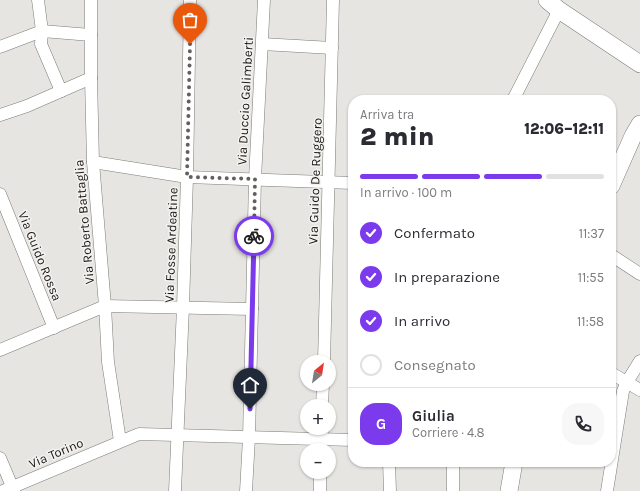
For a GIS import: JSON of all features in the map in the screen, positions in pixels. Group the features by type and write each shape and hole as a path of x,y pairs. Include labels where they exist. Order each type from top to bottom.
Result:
{"street":[{"path":"38,0 42,30 41,44 61,91"},
{"name":"Via Roberto Battaglia","path":"91,0 93,162 108,362 120,441"},
{"name":"Via Fosse Ardeatine","path":"175,491 187,177 190,0"},
{"name":"Via Duccio Galimberti","path":"246,491 249,438 255,179 264,0"},
{"name":"Via Guido De Ruggero","path":"324,355 333,0"},
{"path":"516,95 553,5 640,64"},
{"path":"0,47 42,30 91,35"},
{"path":"262,44 332,48"},
{"path":"0,115 27,106 91,78"},
{"path":"616,175 640,124"},
{"path":"93,162 187,177 348,183"},
{"name":"Via Guido Rossa","path":"0,194 54,328"},
{"path":"616,258 640,274"},
{"path":"0,350 105,306 252,309"},
{"path":"616,435 623,391 626,382 640,361"},
{"path":"616,375 640,390"},
{"name":"Via Torino","path":"10,490 139,434 348,440"},
{"path":"0,458 10,490"},
{"path":"389,467 390,491"},
{"path":"453,467 453,491"},
{"path":"509,491 513,467"},
{"path":"607,491 611,467"},
{"path":"320,479 320,491"}],"way so far":[{"path":"190,44 187,177 255,179 254,236"}],"route":[{"path":"250,409 254,236"}]}
